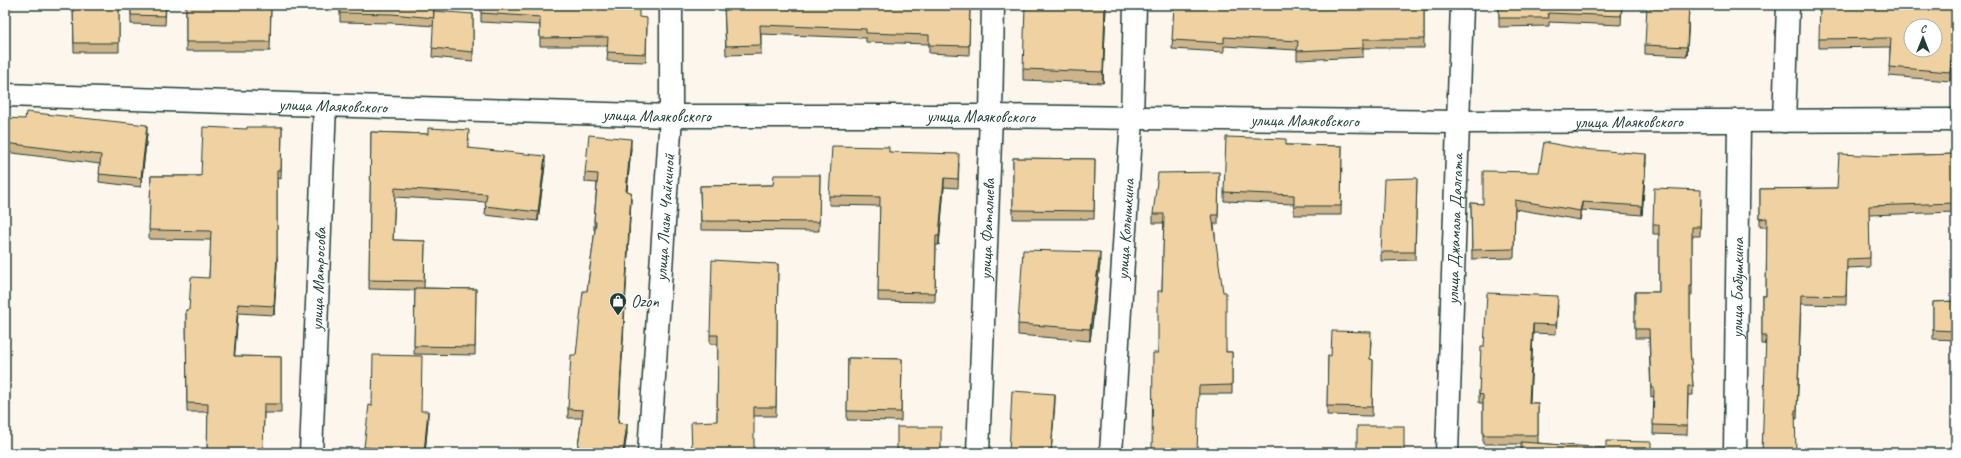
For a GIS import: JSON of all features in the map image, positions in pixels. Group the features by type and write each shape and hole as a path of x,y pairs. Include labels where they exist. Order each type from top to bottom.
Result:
{"street":[{"name":"улица Лизы Чайкиной","path":"649,453 671,116 671,5"},
{"name":"улица Фаталиева","path":"978,453 991,116 993,5"},
{"name":"улица Колышкина","path":"1111,453 1132,118 1135,5"},
{"name":"улица Джамала Далгата","path":"1448,453 1462,5"},
{"path":"1784,121 1788,5"},
{"name":"улица Маяковского","path":"5,94 671,116 991,116 1459,122 1956,120"},
{"name":"улица Матросова","path":"311,453 325,105"},
{"name":"улица Бабушкина","path":"1735,453 1740,122"}],"building":[{"path":"73,5 119,5 119,43 74,43"},
{"path":"131,5 166,5 165,16 131,15"},
{"path":"186,5 271,5 270,42 186,42"},
{"path":"340,5 433,5 434,18 392,14 340,13"},
{"path":"481,5 639,5 639,17 647,18 646,54 607,52 608,37 540,38 540,17 481,13"},
{"path":"724,5 970,5 969,46 929,45 929,35 866,33 866,29 760,25 761,45 726,46"},
{"path":"1025,5 1105,5 1103,72 1023,69"},
{"path":"1174,5 1424,5 1424,39 1363,39 1363,48 1297,51 1298,41 1224,37 1224,43 1172,40"},
{"path":"1499,5 1622,5 1621,16 1548,13 1549,18 1499,18"},
{"path":"1647,5 1689,5 1687,47 1645,45"},
{"path":"1820,5 1956,5 1956,61 1951,60 1950,72 1889,67 1891,38 1819,39"},
{"path":"434,11 473,14 473,52 432,48"},
{"path":"26,112 147,125 141,178 99,174 101,155 5,143 5,118 25,119"},
{"path":"203,127 247,129 247,127 282,127 281,170 277,170 277,256 274,306 238,304 234,356 281,357 281,404 264,404 263,453 207,453 208,404 187,403 186,310 189,310 191,277 209,278 211,231 149,230 151,176 201,176"},
{"path":"428,128 469,130 468,148 545,156 538,212 485,206 487,194 395,188 393,240 425,241 424,281 369,280 371,132 428,134"},
{"path":"589,135 631,139 626,191 631,192 618,423 627,424 623,453 577,453 583,410 568,409 571,355 576,355 583,291 587,291 596,222 594,221 598,174 585,173"},
{"path":"1226,137 1286,139 1286,145 1342,146 1341,206 1294,206 1294,195 1224,192"},
{"path":"1544,142 1581,149 1646,154 1642,206 1582,202 1580,211 1515,200 1514,249 1472,250 1471,203 1483,204 1483,171 1539,172"},
{"path":"832,146 889,147 889,152 959,154 958,179 944,178 939,236 936,236 935,293 878,292 880,197 829,196"},
{"path":"1839,154 1887,156 1956,154 1956,203 1869,206 1870,258 1847,259 1846,296 1801,295 1797,410 1795,410 1796,453 1762,453 1766,335 1762,335 1762,296 1766,296 1767,218 1760,219 1760,189 1837,188"},
{"path":"1013,158 1095,159 1094,211 1013,210"},
{"path":"1219,172 1218,215 1212,215 1223,292 1226,292 1226,352 1232,352 1232,385 1199,386 1197,453 1152,453 1153,353 1158,353 1158,291 1162,291 1164,214 1153,214 1158,173"},
{"path":"774,175 820,175 819,222 701,221 700,186 773,185"},
{"path":"1417,178 1415,252 1381,252 1384,179"},
{"path":"1654,188 1701,190 1700,227 1692,227 1690,349 1693,386 1688,386 1687,426 1653,425 1654,388 1651,388 1649,329 1635,329 1635,292 1659,292 1659,225 1653,225"},
{"path":"1023,250 1100,252 1090,329 1018,324"},
{"path":"712,260 778,264 776,407 754,407 754,453 692,453 691,422 717,421 718,335 710,335"},
{"path":"415,288 476,289 475,347 414,346"},
{"path":"1487,293 1558,296 1556,325 1533,324 1529,403 1538,403 1538,435 1483,435 1483,395 1479,394 1481,347 1484,347"},
{"path":"1956,301 1956,331 1933,330 1933,302"},
{"path":"1332,331 1371,332 1370,359 1373,360 1372,407 1327,406 1328,356 1331,356"},
{"path":"373,355 422,356 421,411 428,411 424,453 376,453 376,448 364,447 369,405 372,406"},
{"path":"848,358 902,359 901,412 847,411"},
{"path":"1012,391 1055,394 1051,453 1009,453"},
{"path":"1357,426 1404,426 1404,453 1357,453"},
{"path":"897,427 941,427 941,453 897,453"},
{"path":"1606,441 1651,442 1651,453 1521,453 1521,442 1606,448"}],"place":[{"name":"Ozon","path":"618,316"}]}
